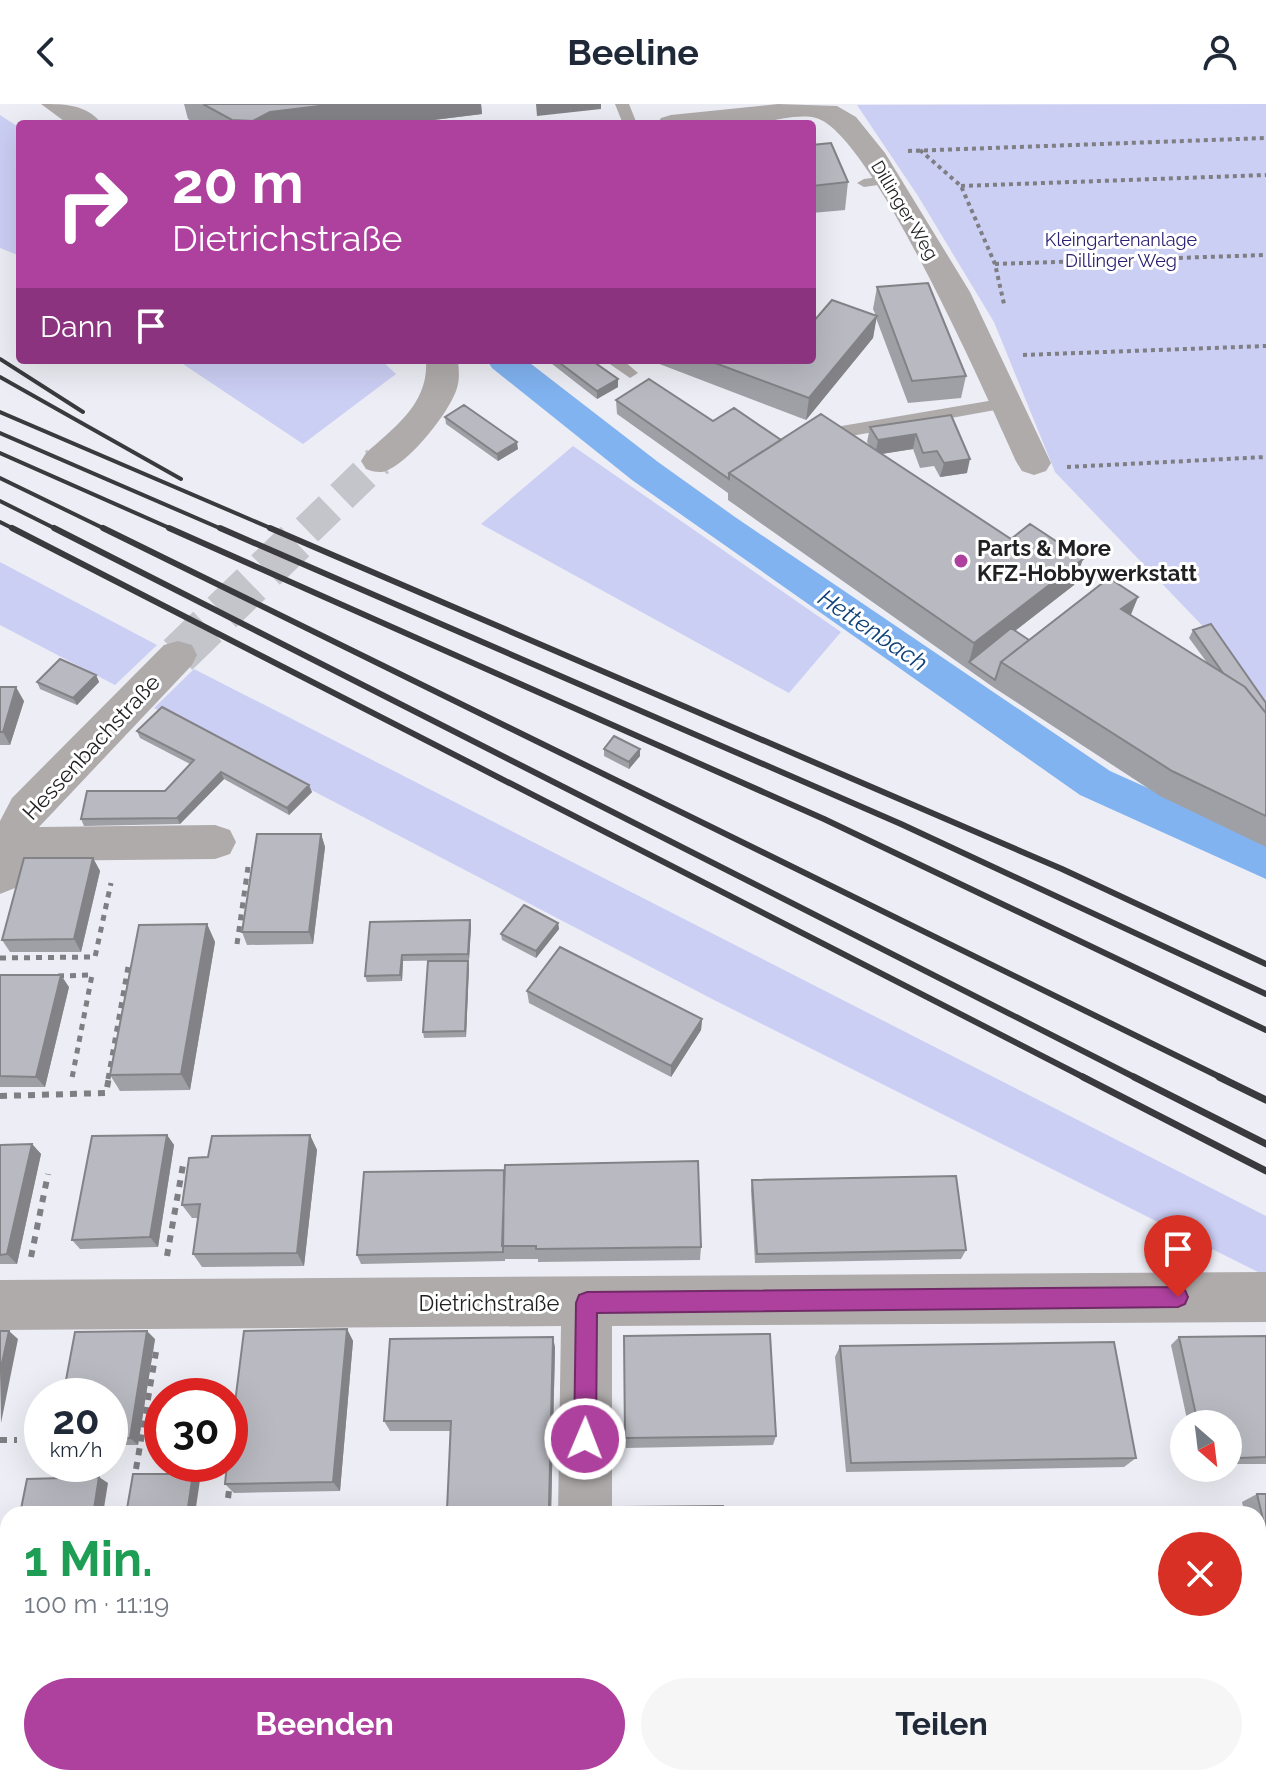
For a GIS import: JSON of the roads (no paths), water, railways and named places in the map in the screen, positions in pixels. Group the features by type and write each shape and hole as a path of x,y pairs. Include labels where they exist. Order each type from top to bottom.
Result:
{"street":[{"path":"55,104 81,120"},
{"name":"Dillinger Weg","path":"713,120 831,108 846,123 871,153 876,182 954,292 1034,463"},
{"path":"378,461 418,423 438,394 445,374 443,364"},
{"name":"Hessenbachstraße","path":"3,855 27,810 178,655"},
{"path":"3,855 226,855"},
{"name":"Dietrichstraße","path":"11,1305 1266,1297"},
{"path":"585,1506 587,1303"}],"lane":[{"path":"618,364 630,373"},
{"path":"813,437 1006,403"}],"waterway":[{"name":"Hettenbach","path":"509,364 645,471 1095,783 1266,861"}],"tunnel":[{"path":"307,530 378,461"},
{"path":"178,655 309,528"}],"railway":[{"path":"0,359 83,412"},
{"path":"0,377 181,479"},
{"path":"0,412 275,530"},
{"path":"0,433 224,530"},
{"path":"0,453 174,530"},
{"path":"0,478 107,530"},
{"path":"0,501 54,528"},
{"path":"0,522 12,528"},
{"path":"12,528 16,530"},
{"path":"12,528 1087,1079"},
{"path":"54,528 58,530"},
{"path":"54,528 1138,1079"},
{"path":"103,528 1224,1079"},
{"path":"169,528 824,819 1266,1030"},
{"path":"220,528 901,824 1266,994"},
{"path":"270,528 1062,869 1266,964"},
{"path":"1083,1077 1266,1171"},
{"path":"1134,1077 1266,1144"},
{"path":"1219,1077 1266,1100"}],"place":[{"name":"Parts & More KFZ-Hobbywerkstatt","path":"961,561"}],"park label":[{"name":"Kleingartenanlage Dillinger Weg","path":"1121,249"}]}
